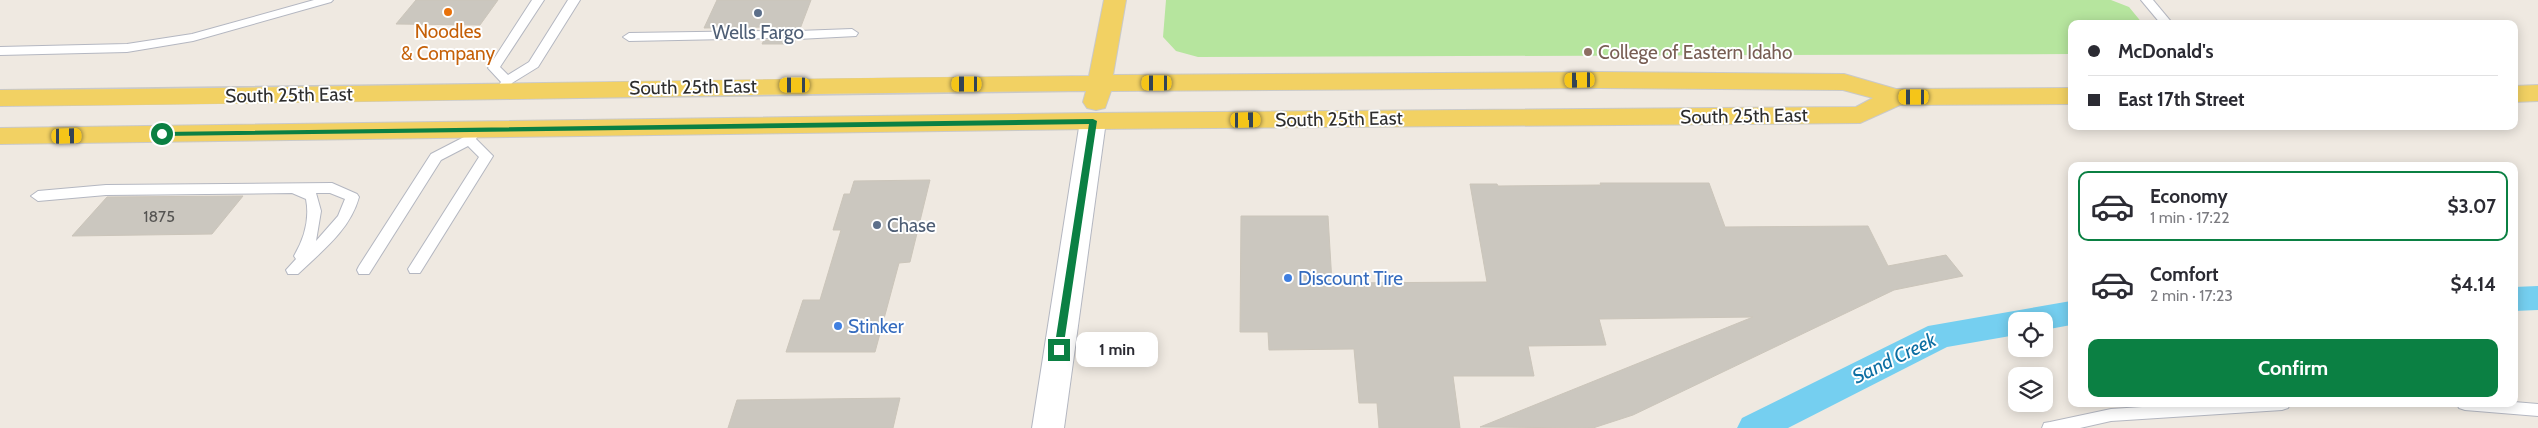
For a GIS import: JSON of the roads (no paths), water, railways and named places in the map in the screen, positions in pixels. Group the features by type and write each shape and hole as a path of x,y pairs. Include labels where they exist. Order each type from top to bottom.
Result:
{"main road":[{"path":"1048,428 1093,121 1114,0"},
{"name":"South 25th East","path":"0,98 186,97 504,86 1599,80 1844,82 1895,97 2068,96"},
{"path":"2518,94 2538,94"},
{"path":"48,136 72,122 186,97"},
{"name":"South 25th East","path":"0,136 472,135 1093,121 1860,114 1895,97"}],"lane":[{"path":"0,51 127,48 193,37 327,0"},
{"path":"538,0 494,68 504,86 534,64 574,0"},
{"path":"2147,0 2164,20"},
{"path":"798,35 852,33"},
{"path":"629,37 766,35"},
{"path":"364,270 436,157 472,135 486,156 415,269"},
{"path":"38,196 106,190 332,188 352,198 351,207 335,229 293,270 312,233 315,206 312,196 301,191 268,189"},
{"path":"2050,428 2111,415 2235,407"},
{"path":"2502,407 2538,410"}],"waterway":[{"name":"Sand Creek","path":"2518,299 2538,298"},
{"name":"Sand Creek","path":"1755,428 1940,335 2068,314"}],"place":[{"name":"Noodles & Company","path":"448,12"},
{"name":"Wells Fargo","path":"758,13"},
{"name":"College of Eastern Idaho","path":"1588,52"},
{"name":"Chase","path":"877,225"},
{"name":"Discount Tire","path":"1288,278"},
{"name":"Stinker","path":"838,326"}]}
